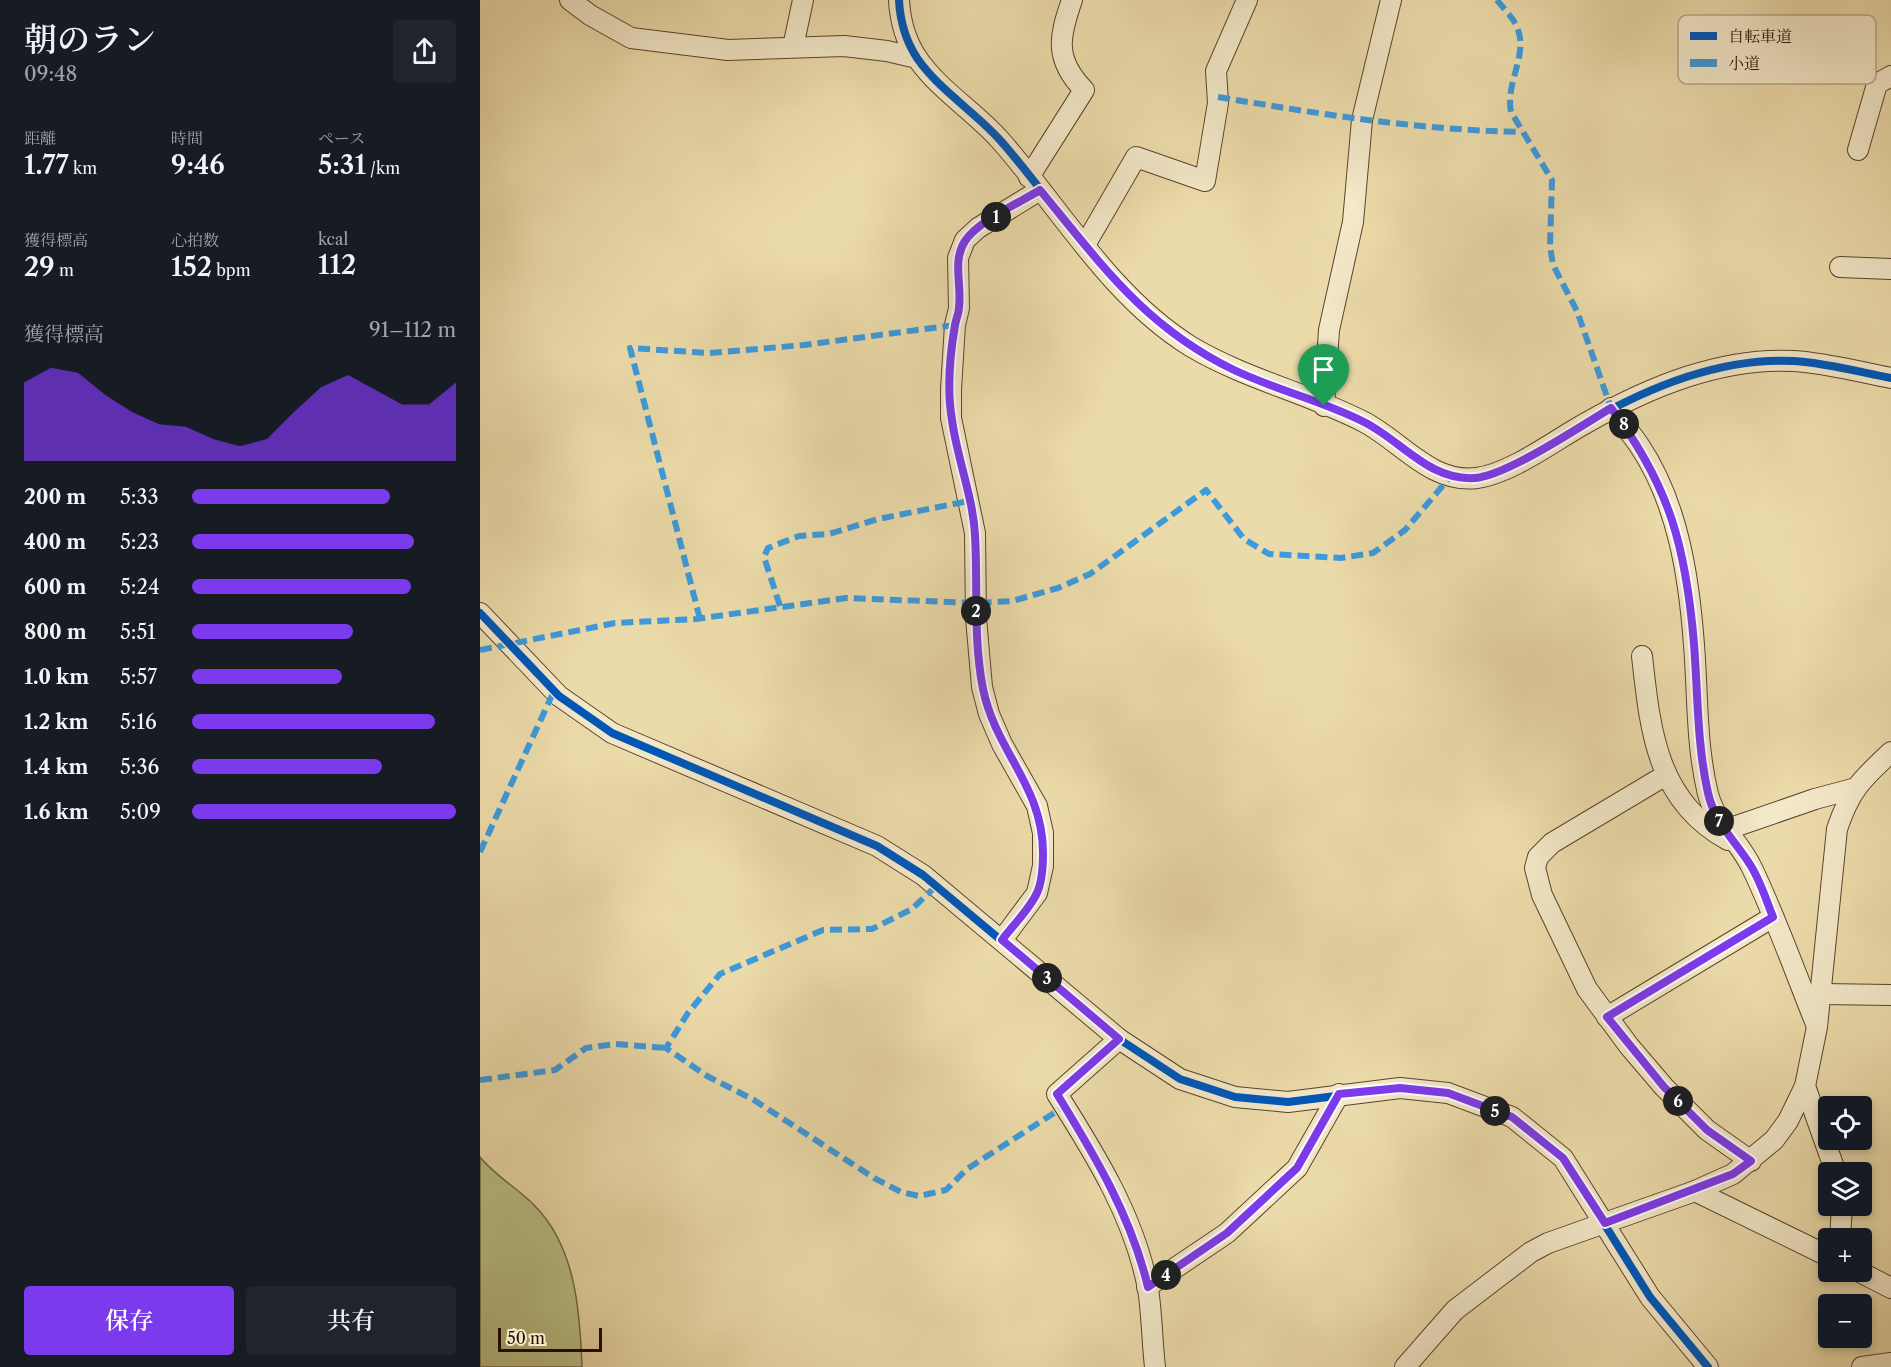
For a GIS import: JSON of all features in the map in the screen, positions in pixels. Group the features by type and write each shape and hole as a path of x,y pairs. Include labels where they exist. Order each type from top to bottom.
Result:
{"street":[{"path":"570,0 590,15 631,38 728,50 844,46 917,58"},
{"path":"793,47 803,0"},
{"path":"899,0 905,35 917,58 944,88 999,138 1123,291 1189,345 1234,370 1365,422 1399,444 1427,467 1446,475 1476,478 1502,471 1611,408 1666,384 1715,368 1755,362 1796,361 1891,378"},
{"path":"1002,940 1037,893 1043,866 1043,833 1037,806 1030,789 1002,744 989,714 982,687 976,618 975,533 951,418 955,325 959,308 958,258 965,240 1035,184 1084,90 1068,74 1060,35 1072,0"},
{"path":"1085,245 1136,157 1205,181 1218,103 1216,71 1247,0"},
{"path":"1324,406 1329,330 1353,222 1362,120 1391,0"},
{"path":"1858,150 1877,84 1891,76"},
{"path":"1840,267 1891,269"},
{"path":"1611,408 1640,446 1660,486 1676,529 1687,578 1694,646 1698,740 1708,796 1730,836 1751,865 1817,1027"},
{"path":"480,613 559,696 612,733 877,846 923,875 1119,1039 1180,1079 1235,1097 1287,1102 1400,1088 1448,1093 1512,1117 1563,1158 1650,1297 1708,1367"},
{"path":"1642,656 1651,732 1666,775 1690,810 1710,830 1730,836 1815,799 1856,788"},
{"path":"1413,1364 1455,1310 1531,1252 1548,1243 1695,1191 1733,1174 1751,1161 1788,1121 1804,1086 1817,1027 1837,829 1848,798 1891,752"},
{"path":"1666,775 1552,843 1538,856 1535,868 1542,895 1587,989 1607,1017 1664,1087 1707,1130 1751,1161"},
{"path":"1607,1017 1773,917"},
{"path":"1821,994 1891,995"},
{"path":"1119,1039 1057,1094 1110,1182 1139,1252 1148,1287 1155,1367"},
{"path":"1804,1086 1832,1162"},
{"path":"1148,1287 1227,1233 1297,1168 1339,1094"},
{"path":"1695,1191 1818,1251"},
{"path":"1872,1278 1891,1288"},
{"path":"1862,1367 1891,1363"}],"green space":[{"path":"480,1157 535,1206 549,1223 559,1241 567,1261 577,1303 582,1367 480,1367"}],"marked path":[{"path":"1497,0 1513,20 1520,37 1519,58 1511,90 1511,112 1552,180 1550,246 1553,265 1577,311 1611,408"},
{"path":"1218,97 1407,125 1522,132"},
{"path":"700,619 630,348 709,353 804,345 955,325"},
{"path":"480,650 615,623 696,619 846,598 976,603 1012,601 1058,588 1090,574 1206,490 1244,539 1269,554 1341,558 1373,553 1405,530 1451,476"},
{"path":"780,606 764,557 768,548 799,536 829,534 878,519 969,501"},
{"path":"480,852 554,691"},
{"path":"936,886 912,909 872,929 823,930 720,974 688,1013 666,1048 707,1076 754,1100 874,1178 901,1192 919,1196 946,1190 967,1169 1065,1106"},
{"path":"480,1080 555,1070 586,1048 615,1044 666,1048"}],"cycle path":[{"path":"899,0 902,23 907,37 917,58 926,70 1000,140 1111,277 1161,326 1211,358 1364,422 1431,468 1445,474 1460,478 1477,478 1504,470 1610,410 1660,387 1713,369 1767,361 1794,361 1891,378"},
{"path":"480,613 559,696 612,733 877,846 923,875 1119,1039 1180,1079 1235,1097 1288,1102 1400,1088 1448,1093 1512,1117 1563,1158 1650,1297 1708,1367"}],"route":[{"path":"1040,190 1123,291 1154,319 1189,345 1234,370 1324,406 1365,422 1399,444 1427,467 1451,476 1476,478 1502,471 1611,408 1640,446 1660,486 1676,529 1687,578 1694,646 1698,740 1708,796 1719,822 1751,865 1773,917 1607,1017 1664,1087 1707,1130 1751,1161 1733,1174 1695,1191 1605,1223 1563,1158 1512,1117 1448,1093 1400,1088 1339,1094 1297,1168 1227,1233 1148,1287 1139,1252 1110,1182 1057,1094 1119,1039 1002,940 1037,893 1043,866 1043,833 1037,806 1030,789 1002,744 989,714 982,687 976,618 975,533 951,418 955,325 959,308 958,258 965,240 978,228 1040,190"}]}
